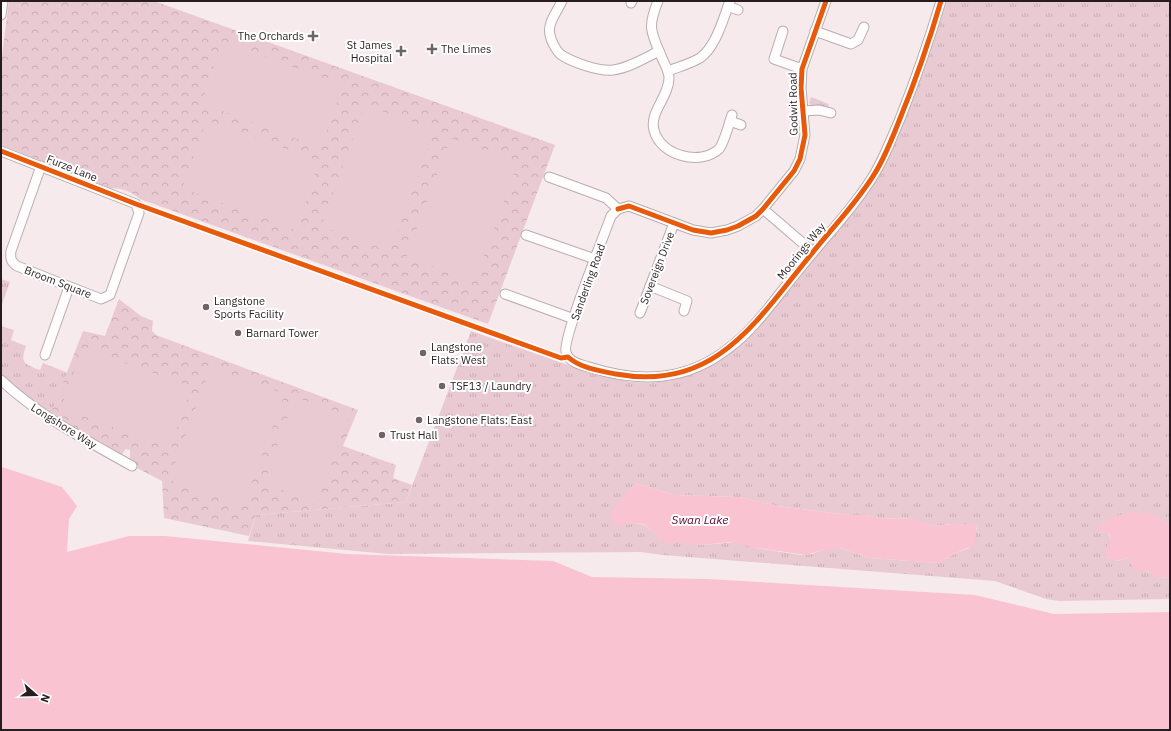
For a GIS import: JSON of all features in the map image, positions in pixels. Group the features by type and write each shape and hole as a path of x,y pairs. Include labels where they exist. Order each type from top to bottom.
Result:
{"street":[{"path":"1,15 3,1"},
{"path":"562,1 552,20 550,28 550,36 554,46 560,54 598,69 613,70 659,51"},
{"path":"658,1 651,22 651,30 668,71 669,79 668,86 653,122 654,131 658,139 665,147 682,155 693,158 708,156 721,147 731,118 741,125"},
{"name":"Godwit Road","path":"618,209 629,206 701,232 719,232 738,226 756,216 763,210 794,171 800,159 805,135 801,77 802,68 826,1"},
{"name":"Moorings Way","path":"568,357 572,361 603,372 640,378 659,377 676,374 696,367 730,348 750,328 854,202 875,174 885,155 915,78 941,1"},
{"path":"668,71 694,62 705,54 714,41 729,3 738,10"},
{"path":"815,31 852,47 858,40 864,27"},
{"path":"783,31 774,59 802,68"},
{"path":"803,111 819,110 831,113"},
{"name":"Furze Lane","path":"1,151 136,204"},
{"name":"Broom Square","path":"41,166 11,251 13,263 17,266 101,299 110,295 139,213 136,204"},
{"path":"549,177 606,198 618,209"},
{"name":"Sanderling Road","path":"568,357 565,347 574,319 611,216 618,209"},
{"path":"763,210 813,252"},
{"name":"Sovereign Drive","path":"640,313 674,223"},
{"path":"526,235 596,259"},
{"path":"650,286 688,301 684,311"},
{"path":"45,355 70,287"},
{"path":"505,294 574,319"},
{"name":"Longshore Way","path":"1,380 53,421 132,466"}],"green space":[{"path":"9,1 154,1 555,145 488,324 140,199 126,190 109,188 1,145 1,63"},
{"path":"947,1 1170,1 1170,527 1162,520 1154,516 1135,512 1102,533 1108,533 1111,539 1106,557 1117,561 1126,558 1130,561 1134,568 1145,570 1160,577 1170,578 1170,599 1059,601 1046,599 995,581 640,552 388,554 248,541 256,515 406,502 471,331 594,374 631,382 650,383 673,380 696,373 714,363 767,316 856,206 883,167 898,136","holes":["636,484 675,495 740,497 777,506 849,515 866,515 879,518 910,519 933,526 978,524 969,548 938,563 870,558 839,548 801,555 756,548 736,542 702,545 660,540 647,527 634,523 629,524 621,500"]},
{"path":"222,41 343,85 321,148 201,103"},
{"path":"811,97 829,104 828,108 813,107 809,103"},
{"path":"365,105 435,130 390,251 321,226"},
{"path":"201,118 319,161 299,222 303,223 299,231 182,188 204,127 200,125"},
{"path":"451,138 518,162 475,281 406,257"},
{"path":"1,279 10,282 1,307"},
{"path":"119,299 141,316 153,321 152,331 156,335 358,410 343,446 396,465 393,478 412,485 406,502 256,515 249,536 164,518 162,481 137,468 138,466 130,461 130,450 126,449 119,455 50,416 83,331 105,336"},
{"path":"1,326 14,330 11,340 26,346 23,356 27,364 40,370 43,363 68,373 50,416 1,376"},
{"path":"83,348 192,387 170,448 61,408"},
{"path":"211,367 285,394 243,506 169,480"},
{"path":"295,397 349,416 317,503 264,483"}],"water":[{"path":"2,467 62,487 77,506 69,519 67,552 129,536 165,536 347,554 553,561 592,577 708,579 975,595 1054,614 1170,612 1170,730 1,730"},
{"name":"Swan Lake","path":"636,484 675,495 740,497 777,506 849,515 866,515 879,518 910,519 933,526 978,524 975,543 972,546 938,563 870,558 839,548 819,551 806,555 756,548 731,542 702,545 663,542 648,527 640,523 619,526 612,520 611,517 614,509 621,499"},
{"path":"1129,512 1141,512 1152,515 1162,519 1170,527 1170,578 1158,577 1148,571 1136,570 1126,558 1116,561 1106,557 1105,551 1111,539 1109,534 1100,532 1098,528 1104,522"}],"cycle path":[{"path":"618,209 629,206 693,230 711,233 738,226 756,216 794,171 800,159 805,135 801,88 802,69 826,1"},
{"path":"1,151 136,204 561,358 568,357 578,364 590,368 616,374 650,377 680,373 706,362 729,347 750,328 770,306 868,184 882,161 911,92 941,1"}],"place":[{"name":"The Orchards","path":"313,36"},
{"name":"The Limes","path":"432,49"},
{"name":"St James Hospital","path":"401,51"},
{"name":"Langstone Sports Facility","path":"206,307"},
{"name":"Barnard Tower","path":"238,333"},
{"name":"Langstone Flats: West","path":"423,353"},
{"name":"TSF13 / Laundry","path":"442,386"},
{"name":"Langstone Flats: East","path":"419,420"},
{"name":"Trust Hall","path":"382,435"}]}
